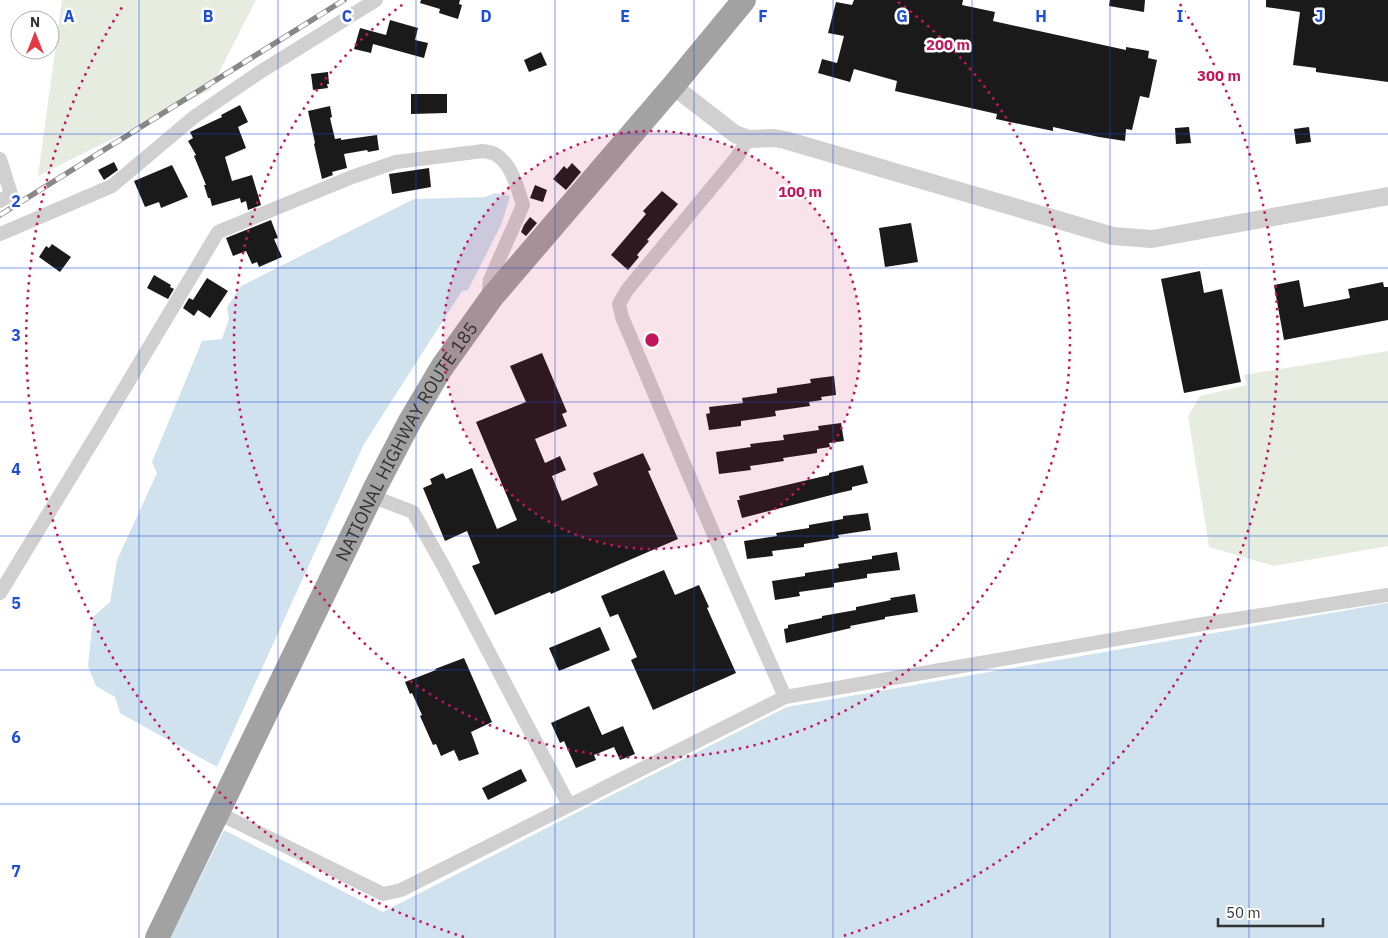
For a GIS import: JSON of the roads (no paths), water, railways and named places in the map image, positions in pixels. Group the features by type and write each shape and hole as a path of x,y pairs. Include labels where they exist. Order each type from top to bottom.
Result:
{"highway":[{"name":"NATIONAL HIGHWAY ROUTE 185","path":"157,938 372,496 410,421 442,368 492,297 673,86 744,0"}],"street":[{"path":"0,234 112,186 194,117 257,74 376,0"},
{"path":"673,86 735,134 748,139 774,138 785,140 1104,234 1152,239 1388,196"},
{"path":"748,139 737,157 627,290 619,304 622,317 785,698"},
{"path":"0,593 218,232 352,177 396,162 483,151 494,153 511,171 523,205 490,280 489,290 492,297"},
{"path":"0,159 11,194 0,201"},
{"path":"372,496 413,512 444,567 569,805"},
{"path":"218,812 383,894 401,890 785,698 1187,627 1388,594"}],"water":[{"path":"495,193 510,196 502,223 468,290 462,291 364,444 217,767 120,713 115,697 96,686 88,666 93,617 110,602 117,560 157,473 152,462 202,341 222,339 229,319 227,307 241,286 414,199 485,197"},
{"path":"1388,603 1388,938 170,938 224,830 383,912 787,707"}],"railway":[{"path":"0,215 344,0"}]}
